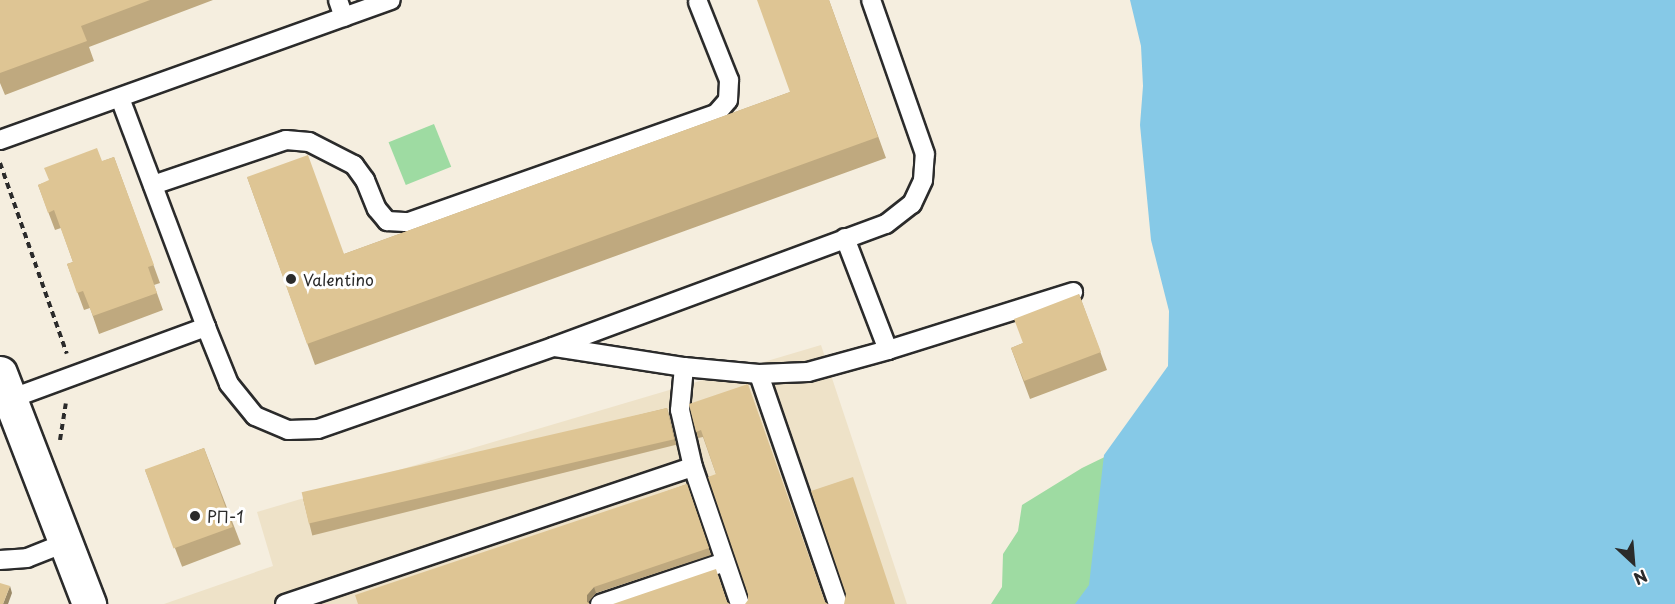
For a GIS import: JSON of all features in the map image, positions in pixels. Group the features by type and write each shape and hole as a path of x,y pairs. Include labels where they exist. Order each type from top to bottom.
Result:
{"street":[{"path":"5,386 89,604"}],"lane":[{"path":"0,140 120,98 341,8 391,0"},
{"path":"120,98 229,384 255,416 288,430 318,429 554,346 886,224 912,204 924,180 925,154 871,0"},
{"path":"153,185 286,140 309,142 354,165 365,180 377,209 387,221 409,222 716,114 728,100 729,80 698,1"},
{"path":"845,238 888,350"},
{"path":"554,346 684,367 759,374 808,372 888,350 1073,292"},
{"path":"5,386 206,327"},
{"path":"684,367 680,410 693,467 740,604"},
{"path":"759,374 838,604"},
{"path":"285,604 693,467"},
{"path":"0,560 27,558 65,543"},
{"path":"600,604 725,562"}],"shaded area":[{"path":"821,345 907,604 164,604 273,566 257,512"}],"green space":[{"path":"434,124 451,167 406,185 389,142"},
{"path":"1119,450 1118,604 991,604 1002,587 1003,554 1018,531 1022,505 1082,468"}],"water":[{"path":"1130,0 1675,0 1675,604 1075,604 1089,585 1104,455 1168,366 1169,311 1151,240 1140,125 1143,86 1141,46"}],"building":[{"path":"0,0 150,0 81,26 87,41 0,73"},
{"path":"757,0 829,0 878,137 307,344 247,177 308,155 344,254 790,92"},
{"path":"97,148 102,161 114,157 154,265 148,267 157,293 93,316 83,291 77,293 67,264 73,262 54,210 48,213 38,185 49,180 44,168"},
{"path":"1079,294 1101,352 1024,381 1011,348 1023,343 1014,319"},
{"path":"748,384 825,602 828,604 745,604 748,594 708,477 716,474 701,430 696,432 689,404"},
{"path":"667,408 674,439 309,524 302,492"},
{"name":"РП-1","path":"204,448 233,527 174,548 145,470"},
{"path":"853,477 895,604 844,604 846,594 811,491"},
{"path":"687,484 709,548 594,587 587,595 587,602 590,604 358,604 355,595"},
{"path":"716,569 727,602 730,604 613,604"},
{"path":"0,583 10,586 3,604 0,604"}],"place":[{"name":"Valentino","path":"291,279"},
{"name":"РП-1","path":"195,516"}]}
